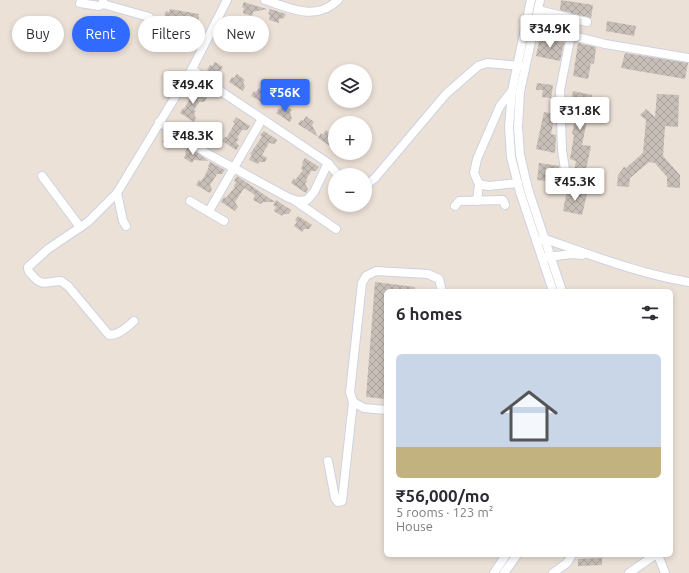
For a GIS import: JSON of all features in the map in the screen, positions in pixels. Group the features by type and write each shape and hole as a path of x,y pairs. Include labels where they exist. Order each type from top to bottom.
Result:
{"street":[{"path":"134,321 122,330 113,335 109,335 68,286 61,281 43,284 38,282 28,271 28,267 48,249 88,222 118,193 192,69 224,0"},
{"path":"265,0 309,13 321,11 330,7 338,0"},
{"path":"276,3 283,2 284,0"},
{"path":"531,0 512,91 509,127 511,157 536,241 552,289"},
{"path":"540,0 520,92 518,127 520,155 528,189 561,289"},
{"path":"80,3 99,6 103,2 146,16"},
{"path":"538,10 587,22"},
{"path":"526,24 605,44 689,58"},
{"path":"566,176 562,150 560,90 571,35"},
{"path":"372,180 446,94 478,66 487,63 526,67"},
{"path":"192,69 222,92 328,163 332,168"},
{"path":"477,201 479,184 474,173 477,159 500,106 512,91"},
{"path":"209,211 262,119"},
{"path":"159,122 208,154 298,201 307,200 314,192 328,163"},
{"path":"42,176 80,228"},
{"path":"479,184 488,186 518,183"},
{"path":"118,193 123,221 126,226"},
{"path":"292,198 336,229"},
{"path":"455,206 459,201 503,200 505,205"},
{"path":"190,201 224,221"},
{"path":"536,241 545,239 593,256 689,282 689,277"},
{"path":"542,257 573,254 593,256"},
{"path":"328,461 334,498 338,502 342,501 353,402 350,392 362,283 366,276 376,271 428,274 439,279 442,289"},
{"path":"353,402 364,408 384,410"},
{"path":"494,573 505,557"},
{"path":"504,573 516,557"},
{"path":"553,573 567,562 571,557"},
{"path":"629,573 654,557"},
{"path":"658,557 665,573"}],"building":[{"path":"561,0 593,5 591,18 560,10"},
{"path":"244,2 267,9 253,12 252,16 243,13 244,8 242,7"},
{"path":"170,9 199,14 198,16 165,16 166,11 169,12"},
{"path":"270,9 286,14 284,18 279,19 279,23 269,20 270,15 268,14"},
{"path":"607,21 636,26 634,36 606,31"},
{"path":"540,37 559,40 558,42 564,43 560,61 536,56"},
{"path":"578,43 596,47 594,64 591,63 588,79 573,76"},
{"path":"625,53 688,63 685,79 621,68"},
{"path":"215,62 223,67 217,76 207,70 210,65 212,66"},
{"path":"237,74 245,80 243,82 245,87 243,91 229,82 232,77 234,78"},
{"path":"537,83 553,85 551,98 542,97 543,90 536,90"},
{"path":"259,88 267,93 265,96 267,101 265,104 251,96 254,91 256,92"},
{"path":"193,89 207,98 204,102 199,102 194,110 196,111 194,114 196,118 194,122 180,113 192,95 190,94"},
{"path":"573,91 592,95 582,145 591,146 585,174 574,172 576,161 570,159 574,135 572,134 577,109 570,108"},
{"path":"657,94 679,95 678,127 665,126 663,156 680,175 680,188 667,187 667,177 655,163 649,162 630,178 629,187 617,186 618,175 624,167 626,168 643,153 646,120 640,115 646,109 655,117"},
{"path":"284,105 292,110 290,113 292,118 290,122 276,113 279,108 280,109"},
{"path":"544,112 555,114 551,134 556,135 555,153 536,149"},
{"path":"306,116 314,122 312,125 318,137 298,124 301,120 303,121"},
{"path":"236,117 250,126 247,130 242,130 237,138 239,139 236,142 239,146 236,150 222,141 225,137 227,137 235,123 233,122"},
{"path":"326,130 328,132 328,145 318,138 321,133 323,135"},
{"path":"264,131 277,140 275,144 269,143 262,155 267,158 265,162 259,162 258,164 249,160 252,155 250,154 262,137 260,135"},
{"path":"166,133 180,142 178,145 173,145 171,147 162,142"},
{"path":"188,147 208,161 194,160 192,163 184,158"},
{"path":"305,158 319,167 316,171 311,171 306,180 307,181 305,184 308,189 306,193 291,183 303,170 301,169 302,163"},
{"path":"210,162 225,170 222,174 217,174 210,185 212,190 210,193 196,185 199,180 201,181 204,177"},
{"path":"539,163 559,166 556,182 537,180"},
{"path":"237,176 275,202 263,202 261,204 253,200 255,195 244,188 235,202 238,207 235,211 221,202 224,197 226,198 235,187 236,182 234,181"},
{"path":"567,190 587,194 582,215 563,211"},
{"path":"276,200 291,210 289,214 284,214 282,216 274,211 276,207 273,205"},
{"path":"298,216 312,225 309,229 304,229 302,232 294,226 297,222 295,220"},
{"path":"375,282 415,287 415,289 384,289 384,399 366,397"},
{"path":"602,558 602,565 578,566 578,559"}]}
